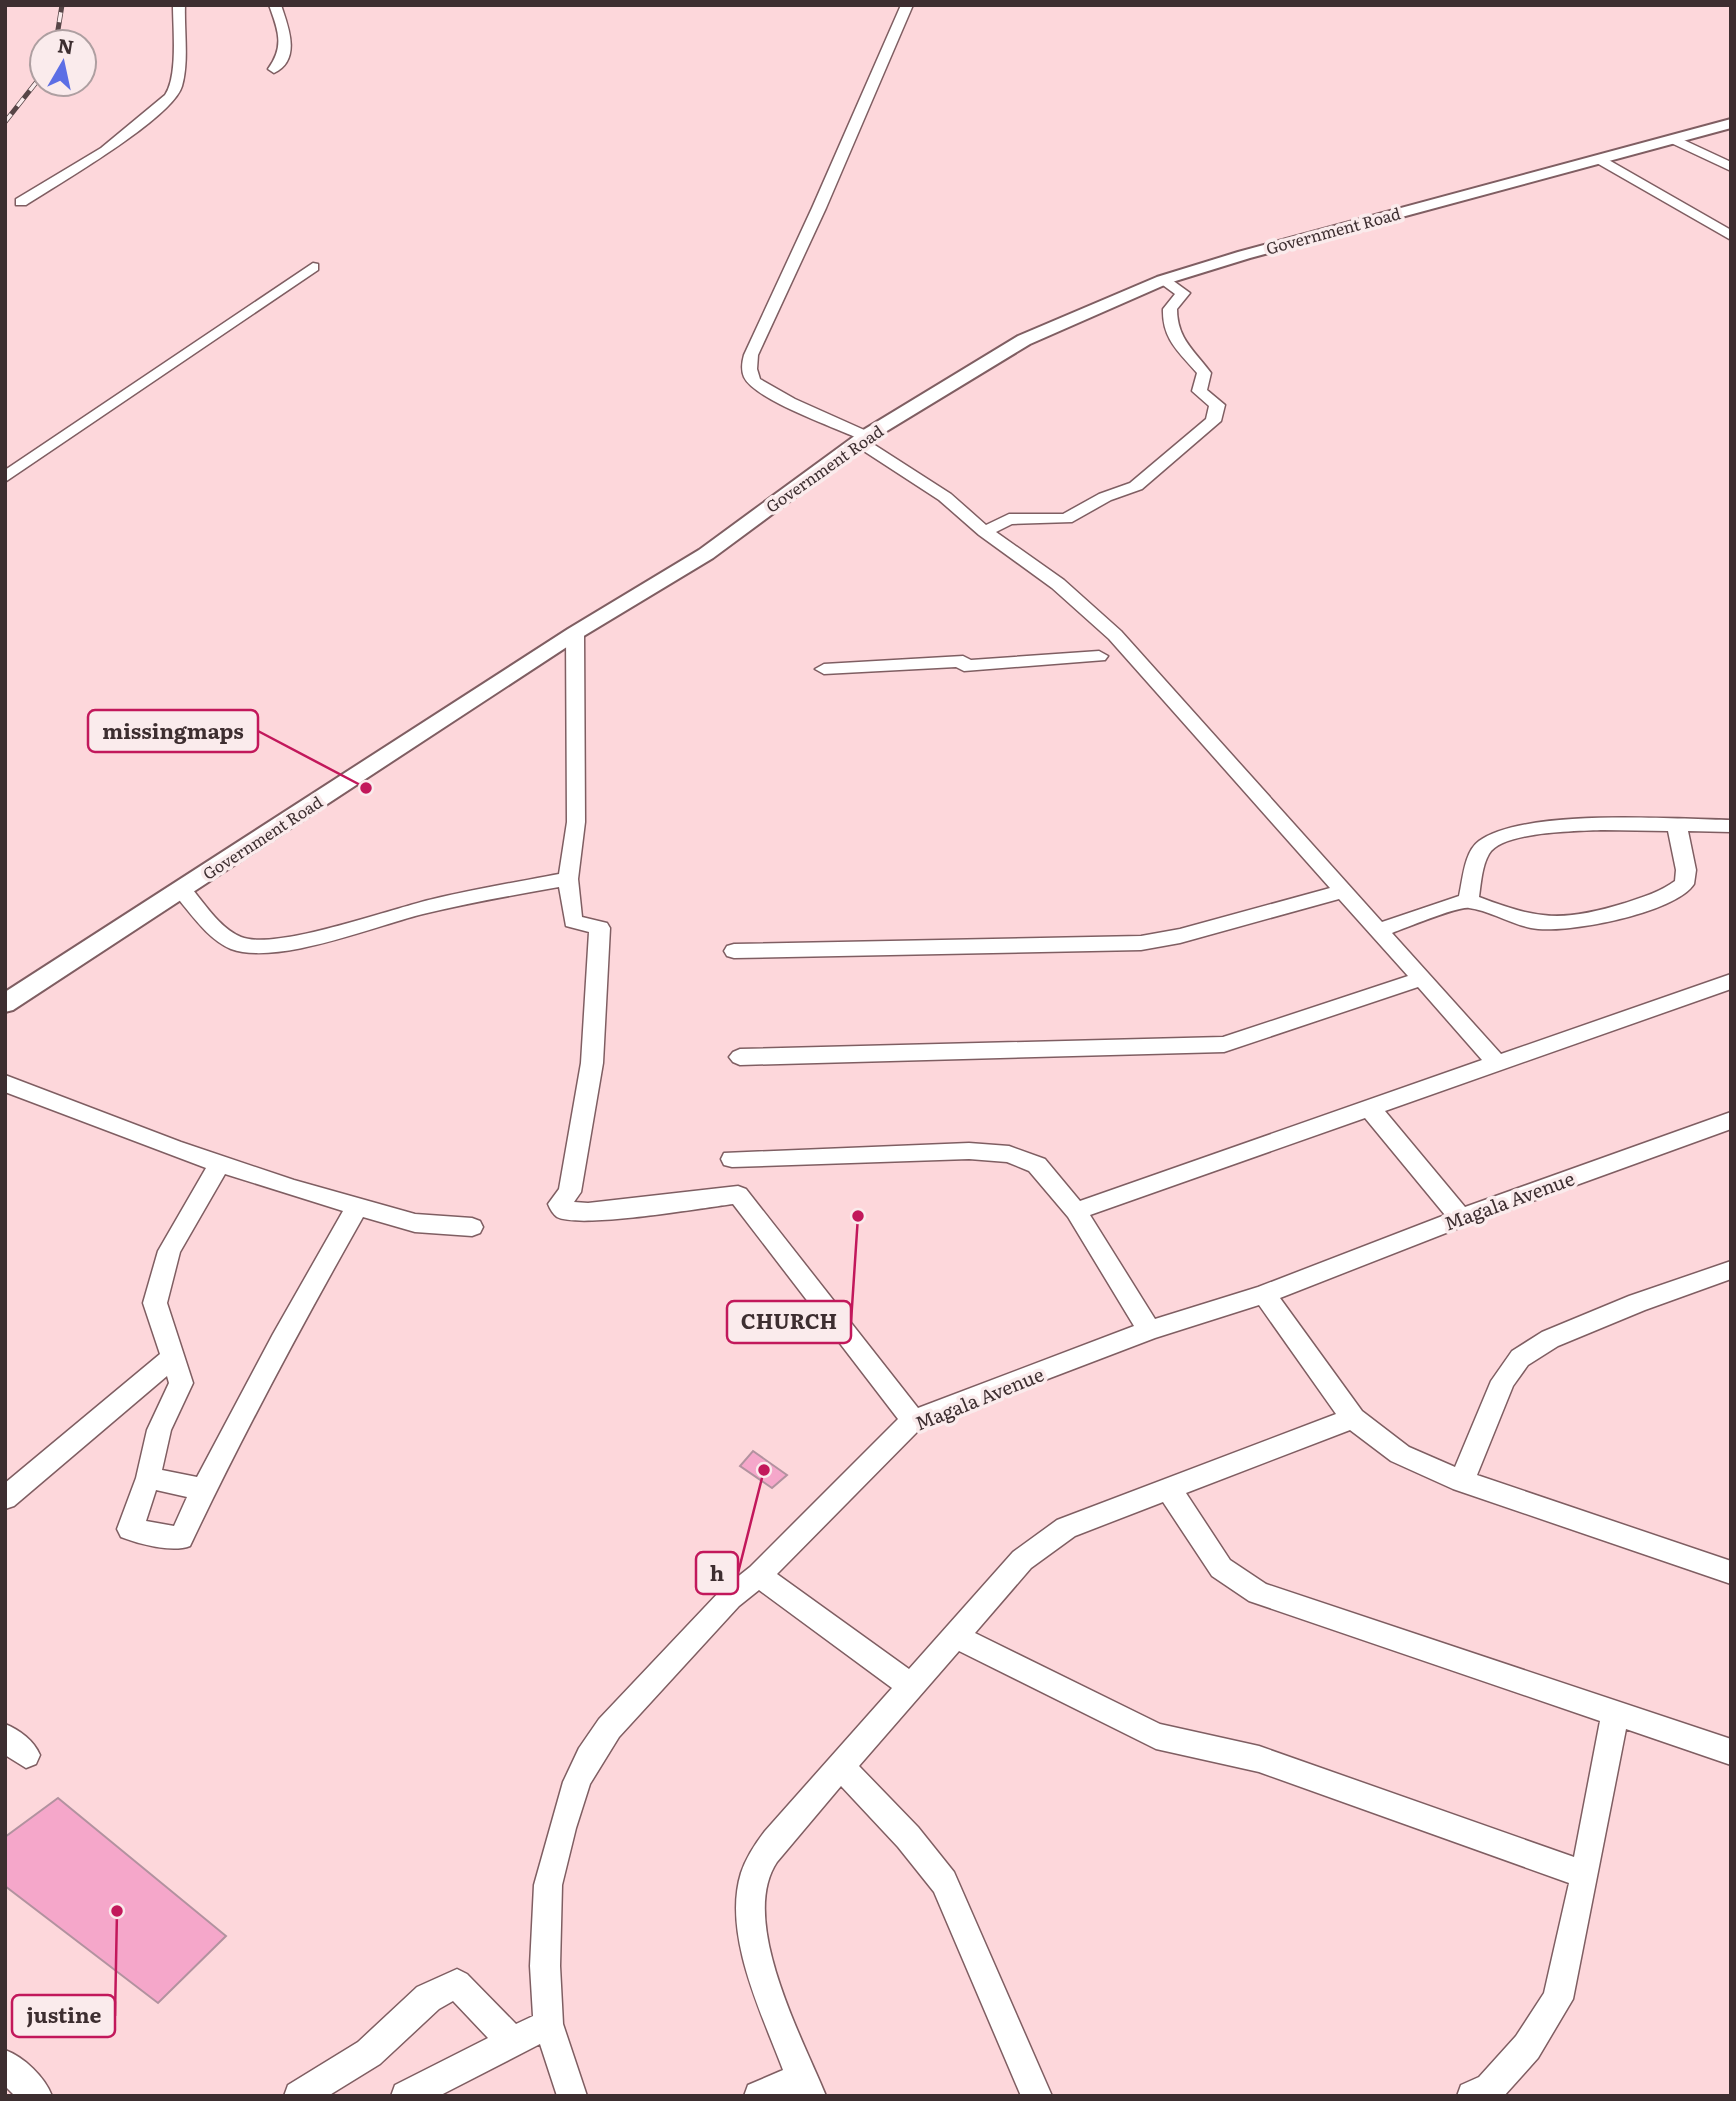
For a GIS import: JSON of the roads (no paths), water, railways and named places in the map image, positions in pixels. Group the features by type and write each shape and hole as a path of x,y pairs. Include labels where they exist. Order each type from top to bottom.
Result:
{"street":[{"path":"21,202 105,151 169,98 176,88 178,76 179,5"},
{"path":"274,69 285,57 288,47 275,5"},
{"path":"907,5 819,208 751,355 748,369 755,382 862,438 945,497 985,533 1058,584 1115,635 1496,1062"},
{"name":"Government Road","path":"5,1004 575,633 706,555 862,438 1024,340 1163,280 1244,254 1731,123"},
{"path":"1673,139 1731,167"},
{"path":"1600,159 1731,236"},
{"path":"5,477 313,267"},
{"path":"985,533 1009,519 1074,517 1105,497 1136,486 1213,421 1217,405 1199,391 1204,373 1180,348 1172,334 1170,309 1183,293 1163,280"},
{"path":"575,633 576,822 568,879 573,921 600,928 594,964 596,1004 592,1064 570,1192 559,1204 563,1210 588,1212 738,1195 913,1420"},
{"path":"824,669 1099,656"},
{"path":"1468,900 1476,859 1484,845 1508,835 1556,827 1604,824 1731,826"},
{"path":"1379,930 1468,900 1524,922 1551,926 1579,923 1671,895 1684,884 1686,870 1677,826"},
{"path":"181,889 225,936 239,944 262,946 318,936 420,908 568,879"},
{"path":"734,951 1141,943 1180,936 1343,891"},
{"path":"740,1058 1224,1044 1421,979"},
{"path":"1076,1211 1371,1110 1496,1062 1731,981"},
{"path":"5,1083 173,1148 291,1188 415,1223 472,1227"},
{"path":"1371,1110 1461,1218"},
{"name":"Magala Avenue","path":"572,2096 548,2024 545,1966 548,1885 562,1828 578,1782 593,1750 609,1728 730,1598 759,1575 913,1420 1149,1331 1264,1294 1731,1119"},
{"path":"732,1159 969,1151 999,1153 1037,1166 1076,1211 1149,1331"},
{"path":"220,1163 169,1251 155,1303 181,1383 159,1430 148,1478 130,1529 181,1538 203,1489 281,1341 358,1207"},
{"path":"1462,1481 1503,1381 1520,1358 1562,1334 1637,1303 1727,1279"},
{"path":"1264,1294 1353,1418 1400,1454 1462,1481 1731,1573"},
{"path":"5,1498 173,1357"},
{"path":"759,2096 806,2087 757,1952 749,1912 754,1874 775,1841 840,1765 957,1637 1022,1560 1066,1528 1353,1418"},
{"path":"148,1478 203,1489"},
{"path":"1169,1489 1221,1568 1240,1584 1258,1593 1731,1752"},
{"path":"759,1575 910,1686"},
{"path":"957,1637 1156,1736 1259,1759 1585,1875"},
{"path":"1486,2093 1527,2047 1558,1998 1585,1875 1615,1714"},
{"path":"5,1737 26,1755"},
{"path":"840,1765 908,1837 944,1882 1037,2096"},
{"path":"299,2096 369,2053 428,1998 457,1984 513,2042"},
{"path":"406,2096 548,2024"},
{"path":"5,2065 37,2096"}],"railway":[{"path":"58,28 62,5"},
{"path":"5,122 28,93"}],"place":[{"name":"missingmaps","path":"366,788"},
{"name":"CHURCH","path":"858,1216"},
{"name":"h","path":"764,1470"},
{"name":"justine","path":"117,1911"}]}
